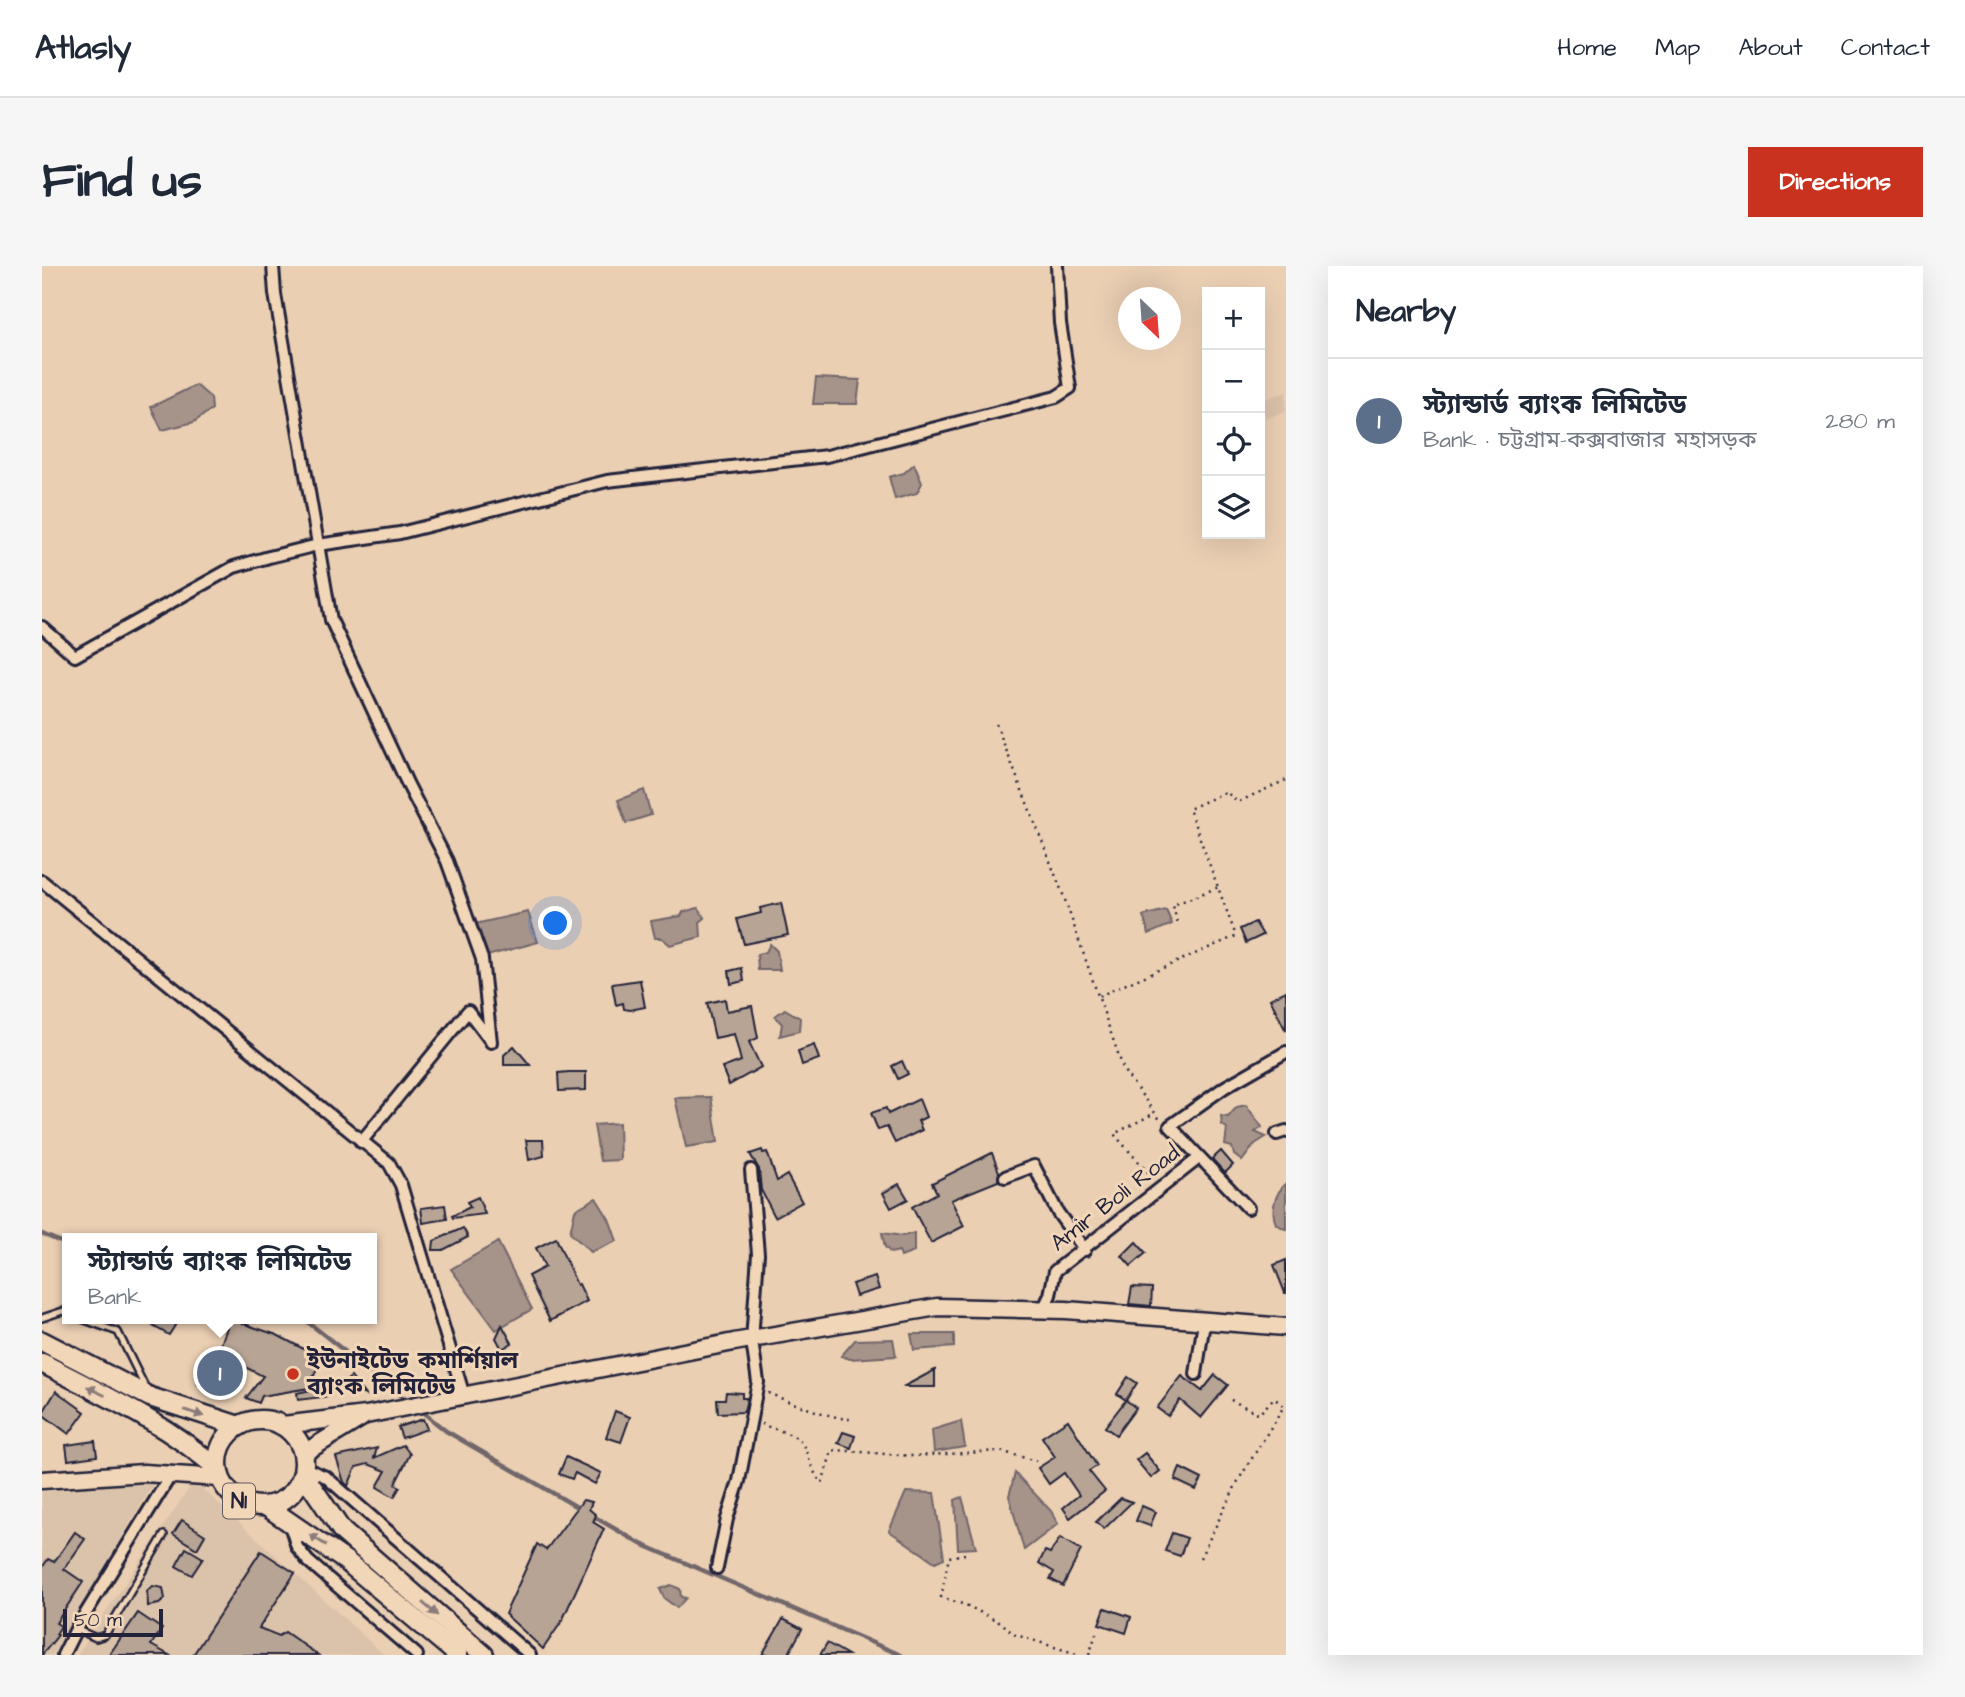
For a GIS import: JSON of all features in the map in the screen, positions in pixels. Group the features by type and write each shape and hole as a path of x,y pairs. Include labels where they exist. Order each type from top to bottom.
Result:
{"highway":[{"path":"42,1341 150,1397 239,1426 253,1420 269,1420 284,1425"},
{"name":"N1","path":"42,1363 150,1419 184,1440 219,1473 238,1500 266,1506 373,1571 484,1655"},
{"name":"N1","path":"284,1425 297,1437 304,1465 342,1531 373,1571 458,1655"},
{"name":"N1","path":"219,1473 219,1452 226,1437 239,1426"},
{"name":"N1","path":"266,1506 282,1501 296,1490 304,1465"}],"main road":[{"path":"284,1425 366,1415 917,1309 1042,1310 1286,1327"},
{"path":"304,1465 366,1415"},
{"path":"42,1480 219,1473"}],"street":[{"path":"274,266 275,294 331,620 408,785 447,860 482,958 491,1042 468,1011 361,1142"},
{"path":"42,627 75,656 234,567 317,545 400,533 607,481 827,456 1056,397 1070,388 1060,323 1057,266"},
{"path":"42,881 396,1172 464,1396"},
{"path":"1248,1208 1170,1126 1225,1087 1286,1052"},
{"name":"Amir Boli Road","path":"1042,1310 1050,1295 1055,1271 1163,1189 1199,1158"},
{"path":"1005,1177 1034,1166 1058,1213 1085,1250"},
{"path":"717,1568 753,1420 758,1382 752,1340 758,1254 751,1170"},
{"path":"1196,1374 1204,1322"},
{"path":"304,1465 326,1477 530,1655"},
{"path":"63,1655 76,1629 172,1473"},
{"path":"289,1522 297,1546 308,1561 418,1655"}],"lane":[{"path":"42,1318 62,1311"},
{"path":"96,1324 118,1332 150,1397"},
{"path":"76,1629 96,1638 105,1635 164,1535"}],"path":[{"path":"996,724 1032,810 1124,1071 1160,1121 1170,1126"},
{"path":"1099,996 1236,936 1189,809 1226,792 1238,802 1286,780"},
{"path":"1177,922 1172,905 1219,887"},
{"path":"1156,1112 1114,1134 1163,1189"},
{"path":"757,1390 802,1404 835,1419 850,1419"},
{"path":"1200,1558 1238,1481 1284,1406 1274,1398 1259,1414 1227,1398"},
{"path":"753,1420 800,1440 807,1451 808,1464 822,1483 828,1458 832,1451 836,1450 911,1456 1000,1451 1036,1461"},
{"path":"965,1554 949,1557 941,1597 968,1606 1003,1624 1013,1634 1080,1655"},
{"path":"1088,1655 1097,1631"}],"shaded area":[{"path":"816,378 860,380 857,404 813,404"},
{"path":"196,385 211,398 212,409 194,422 162,430 151,407"},
{"path":"1286,392 1286,411 1266,418 1265,399"},
{"path":"914,464 922,483 917,493 895,499 889,477 904,473"},
{"path":"644,790 651,815 626,823 618,800"},
{"path":"698,908 705,918 700,922 701,937 670,945 662,938 655,938 651,921 681,916 683,912"},
{"path":"1166,910 1172,924 1149,934 1143,916"},
{"path":"528,912 538,942 487,956 475,924"},
{"path":"770,944 777,951 780,970 758,970 757,954 766,952"},
{"path":"785,1009 800,1018 799,1031 780,1036 782,1024 775,1016"},
{"path":"711,1097 718,1142 686,1147 675,1098"},
{"path":"1246,1105 1262,1127 1255,1132 1266,1137 1255,1144 1242,1161 1234,1155 1232,1147 1225,1145 1227,1128 1222,1125 1221,1116 1228,1117 1237,1107"},
{"path":"619,1123 620,1160 600,1161 594,1125"},
{"path":"1286,1183 1285,1229 1276,1224 1273,1213 1276,1197"},
{"path":"596,1198 609,1219 617,1241 591,1252 570,1233 575,1210"},
{"path":"882,1233 903,1236 914,1233 914,1252 901,1257 899,1251 891,1253 885,1247"},
{"path":"498,1242 532,1309 496,1330 451,1269"},
{"path":"911,1334 954,1334 954,1347 914,1350"},
{"path":"893,1339 896,1356 850,1359 841,1356 855,1340"},
{"path":"961,1421 965,1447 934,1452 932,1430"},
{"path":"1015,1473 1051,1511 1058,1524 1024,1550 1009,1496"},
{"path":"155,1481 53,1655 42,1655 42,1492"},
{"path":"194,1481 384,1655 77,1655"},
{"path":"906,1492 934,1493 944,1558 935,1562 889,1531"},
{"path":"962,1497 976,1548 958,1549 955,1500"},
{"path":"671,1585 680,1589 681,1597 686,1598 677,1608 664,1598 660,1589"}],"building":[{"path":"781,903 788,935 744,944 737,919 761,913 760,908"},
{"path":"1255,922 1263,935 1246,943 1240,929"},
{"path":"742,968 744,981 731,984 729,971"},
{"path":"640,980 645,1007 630,1010 624,1009 623,1003 616,1005 612,984"},
{"path":"1286,991 1286,1031 1270,999"},
{"path":"725,999 727,1011 752,1006 758,1038 749,1042 761,1067 729,1085 722,1068 741,1061 734,1034 715,1038 707,1003"},
{"path":"814,1045 819,1059 802,1065 798,1051"},
{"path":"514,1046 530,1065 504,1065 504,1055"},
{"path":"902,1061 908,1074 898,1079 892,1066"},
{"path":"586,1072 586,1090 559,1091 558,1073"},
{"path":"919,1099 926,1117 918,1121 922,1130 895,1143 887,1127 878,1130 871,1113 886,1108 888,1114"},
{"path":"526,1140 543,1140 544,1156 529,1160"},
{"path":"762,1150 763,1153 767,1152 777,1181 787,1175 802,1202 775,1217 761,1190 759,1169 750,1154"},
{"path":"1221,1151 1233,1165 1225,1173 1212,1159"},
{"path":"992,1153 999,1172 998,1181 951,1200 964,1226 931,1243 912,1207 937,1193 932,1183"},
{"path":"899,1184 908,1199 891,1208 883,1193"},
{"path":"478,1197 485,1214 453,1218 452,1216 470,1207 467,1202"},
{"path":"445,1205 447,1219 423,1223 421,1208"},
{"path":"463,1228 468,1237 443,1250 433,1250 434,1241"},
{"path":"556,1238 587,1301 550,1321 528,1276 545,1267 536,1248"},
{"path":"1136,1242 1146,1253 1131,1266 1122,1256"},
{"path":"1286,1260 1286,1293 1285,1293 1274,1265"},
{"path":"875,1277 879,1289 856,1296 852,1284"},
{"path":"1132,1287 1152,1288 1151,1306 1129,1304"},
{"path":"154,1324 176,1324 169,1335 153,1326"},
{"path":"228,1324 245,1324 277,1335 321,1358 309,1388 262,1396 259,1403 246,1398 263,1376 239,1364 228,1394 198,1384 219,1350"},
{"path":"502,1325 512,1343 502,1349 496,1338"},
{"path":"935,1370 935,1387 903,1387"},
{"path":"1215,1375 1228,1385 1201,1418 1180,1400 1168,1416 1157,1408 1182,1376 1202,1391"},
{"path":"351,1377 365,1395 340,1386"},
{"path":"1128,1377 1137,1383 1126,1400 1117,1394"},
{"path":"330,1386 331,1396 298,1400 297,1393"},
{"path":"56,1391 85,1412 69,1434 42,1414"},
{"path":"726,1392 742,1393 742,1398 747,1398 744,1412 718,1413 717,1399 725,1399"},
{"path":"1126,1400 1136,1408 1116,1435 1105,1427"},
{"path":"615,1411 630,1417 621,1442 606,1437"},
{"path":"423,1419 427,1429 402,1438 398,1427"},
{"path":"1068,1420 1097,1466 1089,1471 1105,1491 1070,1518 1063,1508 1079,1495 1064,1473 1049,1484 1038,1468 1055,1457 1042,1437"},
{"path":"843,1432 855,1436 851,1448 838,1443"},
{"path":"95,1441 97,1456 68,1460 66,1445"},
{"path":"403,1445 410,1454 395,1484 400,1487 394,1497 377,1487 386,1471 368,1464 356,1467 348,1486 344,1482 336,1457 377,1448 374,1458"},
{"path":"1145,1453 1160,1471 1151,1478 1136,1460"},
{"path":"566,1457 601,1473 595,1484 575,1473 572,1479 559,1474"},
{"path":"1180,1468 1202,1479 1196,1490 1175,1480"},
{"path":"1121,1498 1132,1502 1104,1529 1096,1522"},
{"path":"583,1500 592,1502 589,1509 596,1515 593,1522 604,1529 562,1621 543,1649 505,1614 537,1544 546,1550"},
{"path":"1142,1506 1156,1512 1150,1526 1136,1521"},
{"path":"182,1520 205,1535 197,1549 173,1534"},
{"path":"75,1532 85,1539 64,1569 83,1582 56,1623 61,1626 56,1634 58,1635 42,1655 42,1568 48,1559 54,1562"},
{"path":"1172,1533 1187,1538 1180,1556 1165,1551"},
{"path":"1060,1538 1081,1550 1063,1586 1050,1579 1054,1572 1039,1563 1045,1551 1050,1553"},
{"path":"186,1548 203,1558 192,1575 176,1566"},
{"path":"261,1551 295,1573 259,1628 279,1636 285,1632 318,1655 193,1655"},
{"path":"152,1586 163,1588 165,1599 159,1604 148,1606 147,1591"},
{"path":"1105,1608 1131,1617 1126,1633 1099,1624"},
{"path":"138,1613 162,1629 151,1645 169,1655 109,1655"},
{"path":"783,1619 802,1629 788,1655 762,1655"},
{"path":"827,1643 848,1655 820,1655"}],"waterway":[{"path":"42,1234 62,1242"},
{"path":"310,1324 410,1403"},
{"path":"420,1410 446,1431 582,1510"},
{"path":"593,1516 641,1544 901,1655"}],"place":[{"name":"স্ট্যান্ডার্ড ব্যাংক লিমিটেড","path":"220,1373"},
{"name":"ইউনাইটেড কমার্শিয়াল ব্যাংক লিমিটেড","path":"293,1374"}]}
